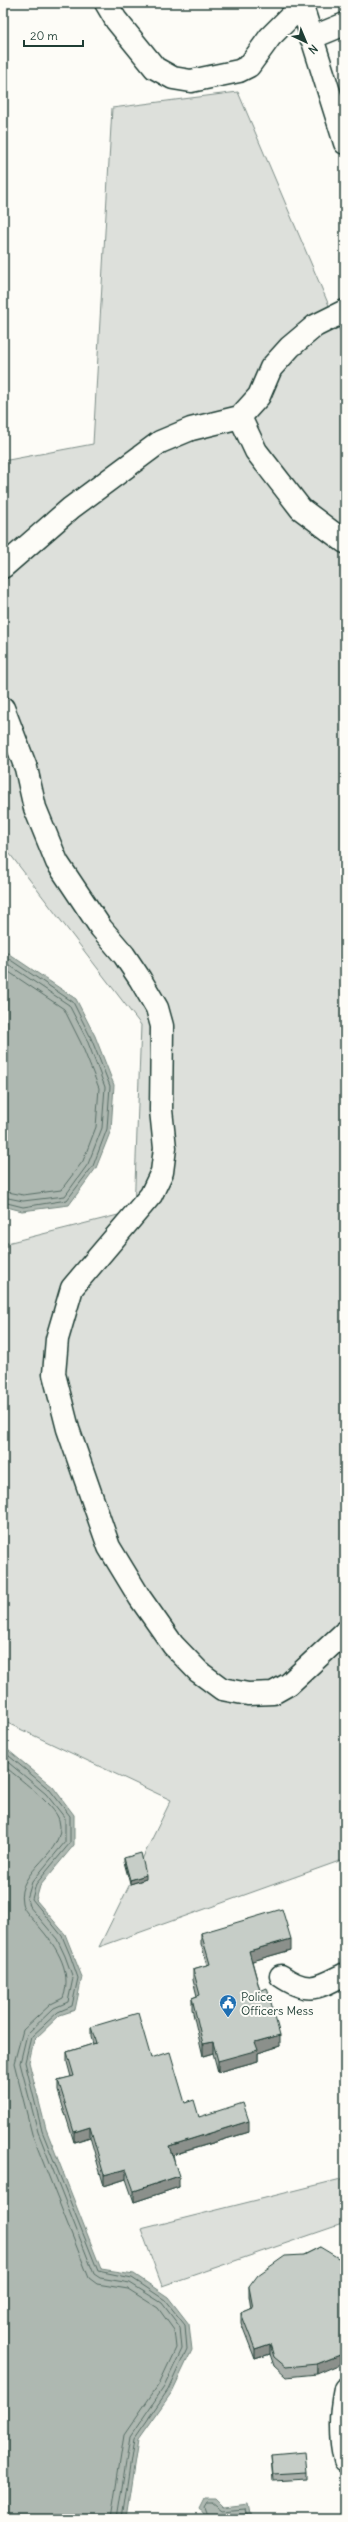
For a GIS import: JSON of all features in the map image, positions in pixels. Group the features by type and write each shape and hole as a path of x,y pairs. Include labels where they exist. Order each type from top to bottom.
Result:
{"street":[{"path":"106,3 116,20 155,68 173,78 191,81 239,71 249,66 270,37 301,4"},
{"path":"301,4 345,143"},
{"path":"311,38 345,24"},
{"path":"3,567 71,508 160,442 191,429 240,416 259,396 271,368 290,347 315,326 345,311"},
{"path":"240,416 256,451 301,509 345,542"},
{"path":"3,708 26,768 35,808 57,862 101,928 124,955 157,1008 162,1026 161,1110 165,1148 162,1172 147,1200 72,1288 57,1339 54,1374 66,1422 109,1547 140,1598 173,1645 199,1672 222,1689 248,1694 273,1693 289,1684 345,1632"},
{"path":"281,1976 305,1989 322,1985 345,1974"},
{"path":"345,2389 340,2420 341,2444 345,2460"}],"shaded area":[{"path":"238,92 345,343 345,1859 99,1947 171,1800 3,1721 3,1281 7,1243 134,1211 141,1025 3,845 3,461 93,444 112,108"},
{"path":"345,2178 345,2223 162,2286 141,2229"}],"water":[{"path":"3,950 76,999 95,1036 114,1085 111,1130 96,1168 69,1205 22,1211 3,1206"},
{"path":"3,1746 53,1787 74,1815 74,1845 40,1886 36,1900 65,1934 82,1977 75,2010 60,2015 34,2040 29,2062 46,2129 101,2269 134,2274 168,2297 189,2324 192,2350 172,2392 138,2440 126,2519 3,2519"},
{"path":"205,2499 216,2499 224,2507 248,2504 251,2519 208,2519 200,2509"}],"building":[{"path":"141,1853 146,1875 130,1880 124,1858"},
{"path":"282,1909 291,1939 249,1951 260,1991 267,1988 280,2035 255,2042 258,2050 218,2061 213,2042 203,2044 192,1998 200,1995 193,1969 210,1964 201,1933"},
{"path":"138,2013 151,2058 170,2052 185,2103 194,2100 199,2117 243,2103 249,2121 169,2146 179,2176 134,2191 126,2169 104,2175 90,2127 74,2132 58,2080 74,2076 67,2052 96,2043 91,2027"},
{"path":"320,2247 345,2262 345,2353 317,2364 286,2367 274,2357 270,2344 255,2349 241,2313 253,2308 249,2287 258,2275 285,2256 304,2255"},
{"path":"305,2452 307,2472 273,2474 271,2455"}],"place":[{"name":"Police Officers Mess","path":"228,2018"}]}
